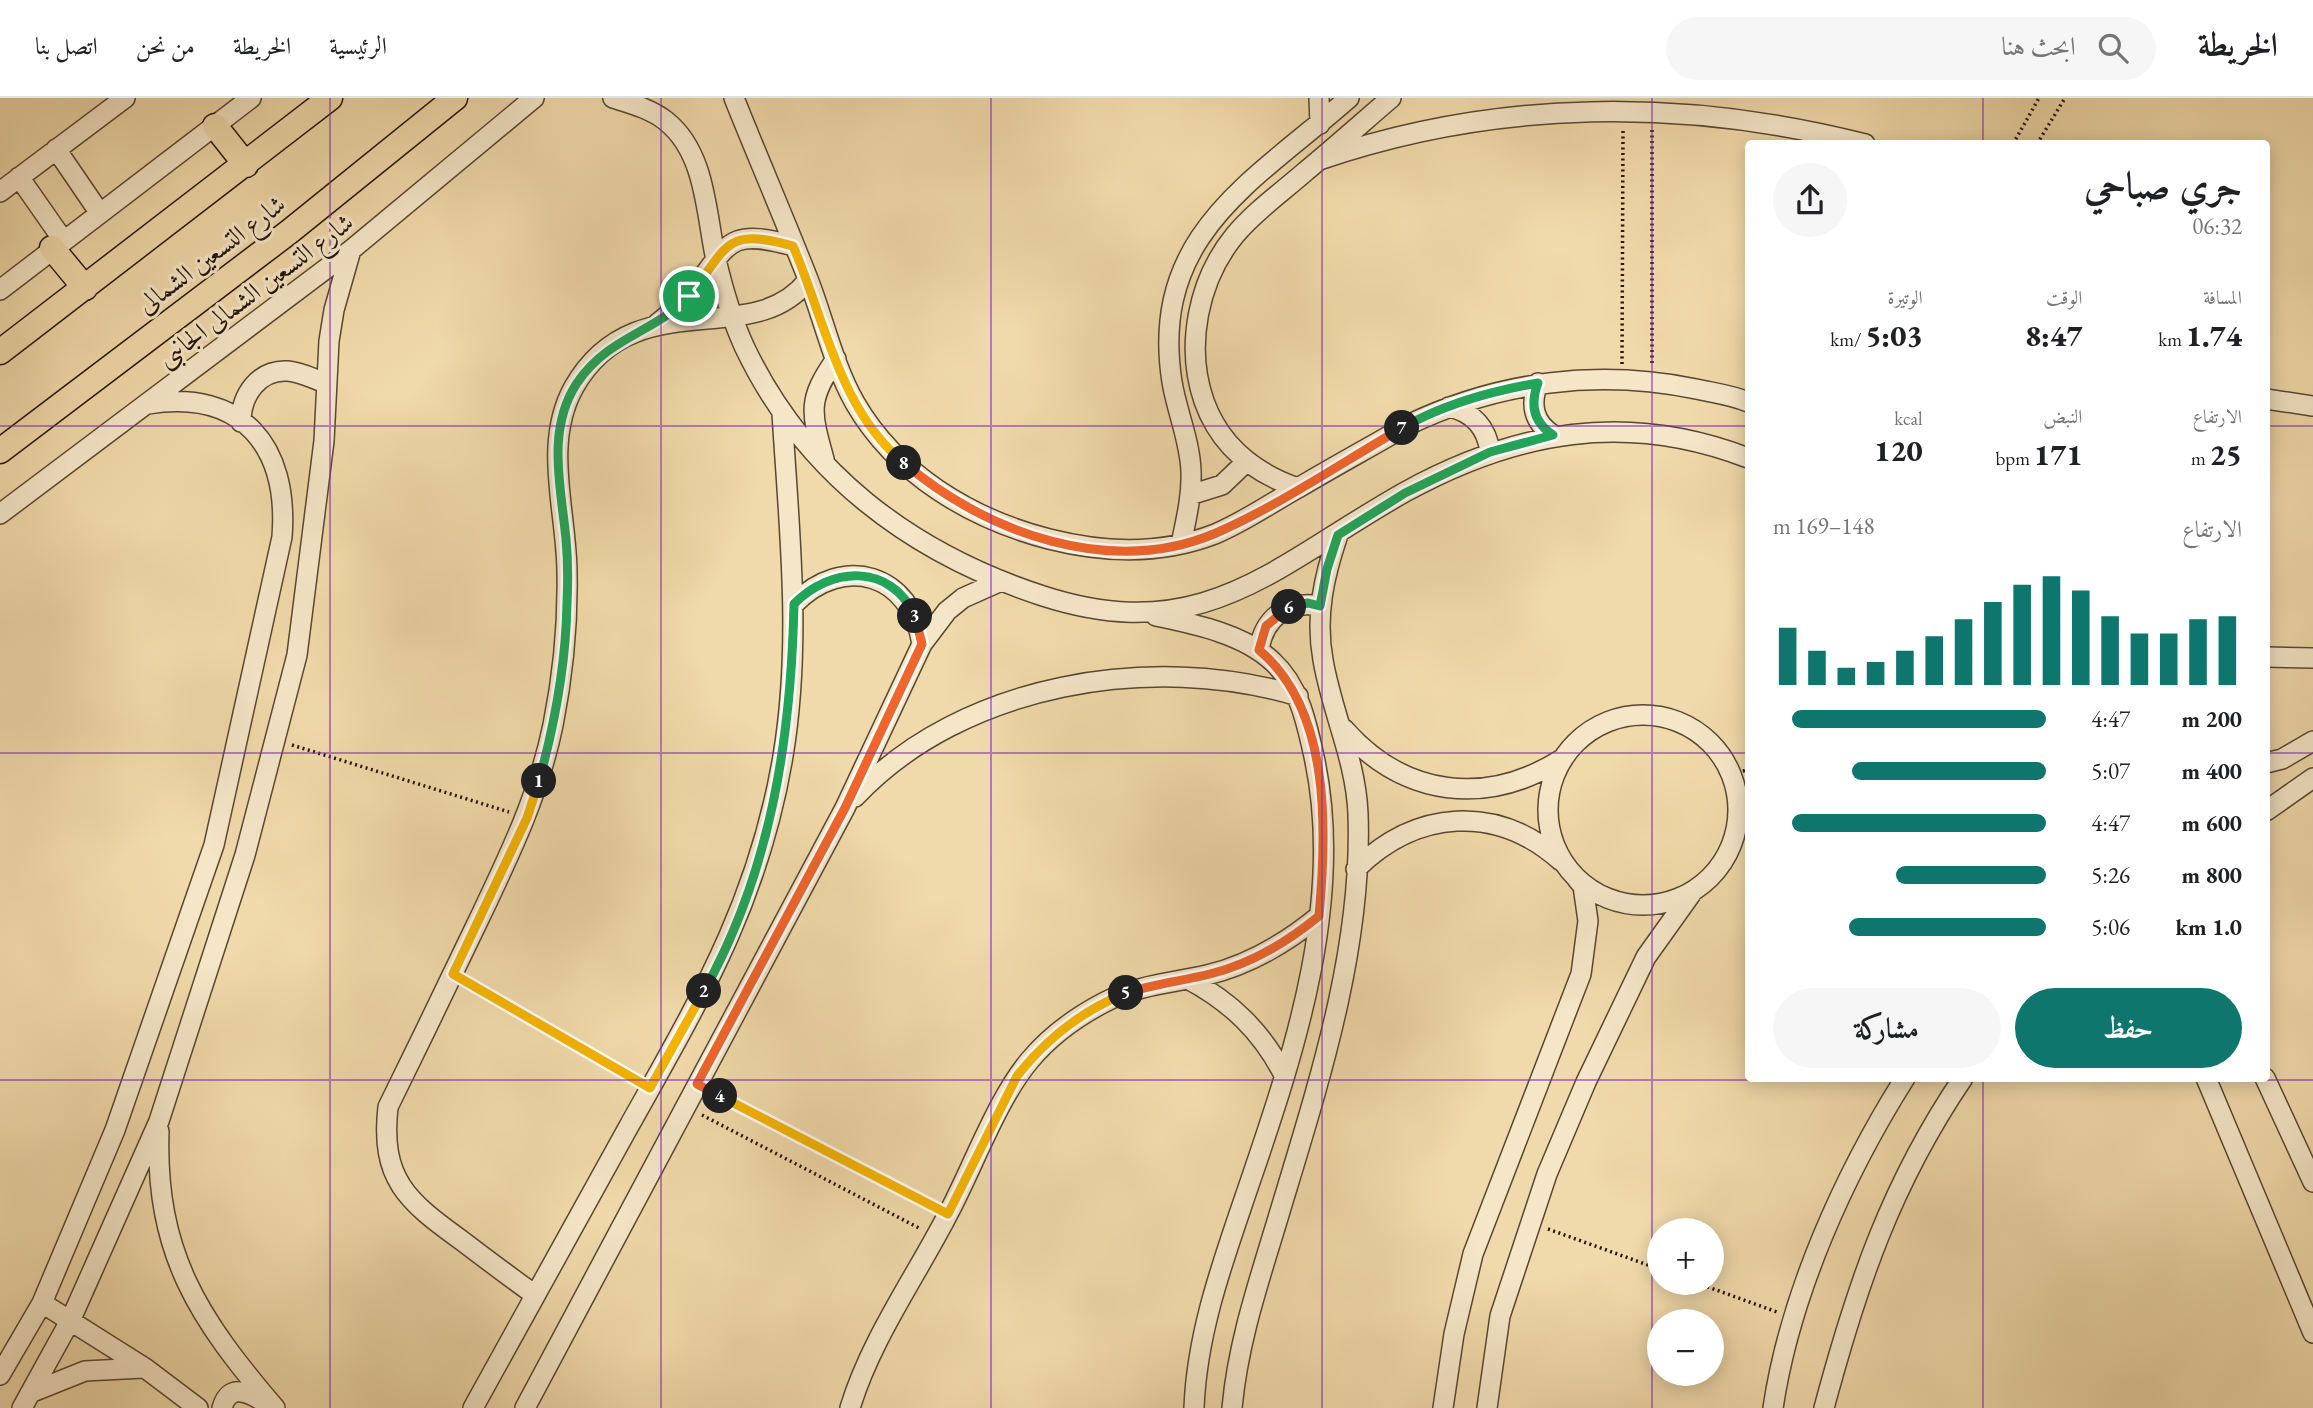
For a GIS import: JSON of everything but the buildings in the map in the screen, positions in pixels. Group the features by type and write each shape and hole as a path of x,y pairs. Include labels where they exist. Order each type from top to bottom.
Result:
{"main road":[{"name":"شارع التسعين الشمالى","path":"0,352 246,166 330,98"},
{"name":"شارع التسعين الشمالى","path":"0,451 289,232 455,98"},
{"path":"215,126 246,166"},
{"path":"58,244 85,288"}],"street":[{"path":"0,192 125,98"},
{"path":"0,290 251,98"},
{"name":"شارع التسعين الشمالى الجانبى","path":"0,514 351,250 534,98"},
{"path":"613,98 636,101 667,121 689,150 705,196 716,257 732,316 745,347 782,413 825,464 899,529 975,572 1001,582 1089,608 1144,614 1202,627 1259,650 1286,676 1298,696 1314,756 1322,806 1324,843 1319,916 1308,976 1284,1075 1211,1302 1199,1357 1194,1408"},
{"path":"734,98 855,401 883,442 920,477 964,506 1010,528 1082,546 1132,551 1181,544 1215,534 1408,425 1487,394 1538,383 1651,380 1745,401"},
{"path":"1319,98 1320,124"},
{"path":"1181,544 1190,495 1191,469 1170,358 1173,314 1183,273 1200,236 1224,203 1254,175 1349,98"},
{"path":"1298,488 1271,477 1246,462 1220,433 1203,397 1195,354 1199,311 1212,271 1234,236 1391,98"},
{"path":"1691,98 1709,113"},
{"path":"1319,160 1378,140 1450,122 1561,108 1651,108 1766,118 1823,130 1853,140"},
{"path":"55,149 99,212"},
{"path":"19,177 58,244"},
{"path":"536,1295 415,1207 402,1190 390,1160 386,1128 388,1107 527,818 552,728 566,636 568,573 558,466 560,425 575,386 601,354 617,342 658,323 689,296 716,257 730,243 751,237 793,246"},
{"path":"26,1401 71,1319 159,1121 245,855 297,654 324,441 325,383 334,310 351,250"},
{"path":"658,323 756,313 788,300 808,280"},
{"path":"825,464 812,407 816,388 836,359"},
{"path":"241,422 247,394 268,374 287,371 325,383"},
{"path":"1538,383 1534,409 1540,424 1553,435"},
{"path":"0,1376 42,1303 115,1130 214,845 283,526 282,494 276,472 256,434 220,407 196,401 172,400 148,404"},
{"path":"2270,400 2313,406"},
{"path":"1449,407 1475,418 1486,433 1490,452"},
{"path":"473,1408 715,971 761,855 776,793 789,718 794,604 782,413"},
{"path":"1144,614 1191,606 1230,595 1338,535 1405,493 1490,452 1553,435 1583,432 1647,434 1710,446 1745,457"},
{"path":"1190,495 1222,485 1246,462"},
{"path":"1232,1408 1246,1321 1329,1036 1351,933 1359,841 1356,785 1323,661 1320,606 1327,569 1338,535"},
{"path":"794,604 808,590 825,580 844,575 873,579 898,592 911,607 919,624 922,644"},
{"path":"525,1408 845,808 922,644 933,626 955,604 982,588 1001,582"},
{"path":"1259,650 1266,626 1284,609 1296,605 1320,606"},
{"path":"2270,657 2313,658"},
{"path":"845,808 886,770 933,738 993,709 1066,686 1123,677 1180,676 1238,681 1298,696"},
{"path":"1342,727 1371,756 1407,777 1446,788 1477,789 1508,785 1527,778 1563,758 1587,733 1601,725 1634,715 1652,715 1677,721 1700,733 1740,772 1743,797 1737,829 1726,858 1706,882 1693,891 1663,902 1631,904 1610,899 1591,889 1528,836 1495,824 1460,820 1436,823 1403,834 1373,852 1356,869"},
{"path":"2270,762 2282,759 2313,741"},
{"path":"1443,1408 1454,1334 1473,1254 1581,974 1588,921 1583,886 1570,870 1550,831 1548,812 1549,793 1563,758"},
{"path":"2270,808 2313,778"},
{"path":"214,845 245,855"},
{"path":"1487,1408 1500,1316 1529,1222 1576,1105 1633,984 1662,931 1693,891"},
{"path":"850,1408 865,1365 936,1237 1017,1076 1044,1045 1074,1019 1109,1000 1145,987 1188,979 1248,961 1285,942 1319,916"},
{"path":"1188,979 1238,1012 1264,1041 1284,1075"},
{"path":"1773,1408 1795,1318 1833,1211 1875,1127 1903,1082"},
{"path":"1824,1408 1851,1306 1887,1212 1939,1113 1960,1082"},
{"path":"2208,1082 2313,1333"},
{"path":"2267,1082 2313,1182"},
{"path":"159,1121 158,1162 162,1203 171,1242 185,1281 203,1317 226,1351 274,1408"},
{"path":"42,1303 145,1368 198,1408"},
{"path":"26,1401 85,1371 145,1368"},
{"path":"538,1408 539,1378"},
{"path":"222,1408 229,1394 242,1391 274,1408"}],"path":[{"path":"2015,140 2039,98"},
{"path":"2039,140 2065,98"},
{"path":"1622,379 1623,107"},
{"path":"1651,108 1651,380"},
{"path":"276,741 527,818"},
{"path":"453,974 650,1088"},
{"path":"697,1084 948,1214"},
{"path":"685,1106 936,1237"},
{"path":"1529,1222 1647,1265"},
{"path":"1724,1293 1795,1318"}],"route":[{"path":"751,237 763,237 793,246 808,280 826,336 855,401 883,442 900,460 942,493 1010,528 1058,542 1107,550 1157,549 1215,534 1408,425 1434,412 1487,394 1538,383 1533,400 1536,417 1553,435 1490,452 1405,493 1338,535 1327,569 1320,606 1308,603 1284,609 1266,626 1259,650 1286,676 1298,696 1317,768 1324,843 1319,916 1285,942 1248,961 1229,969 1127,993 1091,1009 1058,1031 1017,1076 948,1214 697,1084 845,808 922,644 919,624 911,607 898,592 882,582 863,576 844,575 825,580 808,590 794,604 789,718 776,793 757,867 731,937 715,971 650,1088 453,974 527,818 552,728 566,636 568,573 557,445 566,405 575,386 601,354 617,342 658,323 689,296 716,257 730,243 751,237"}]}
